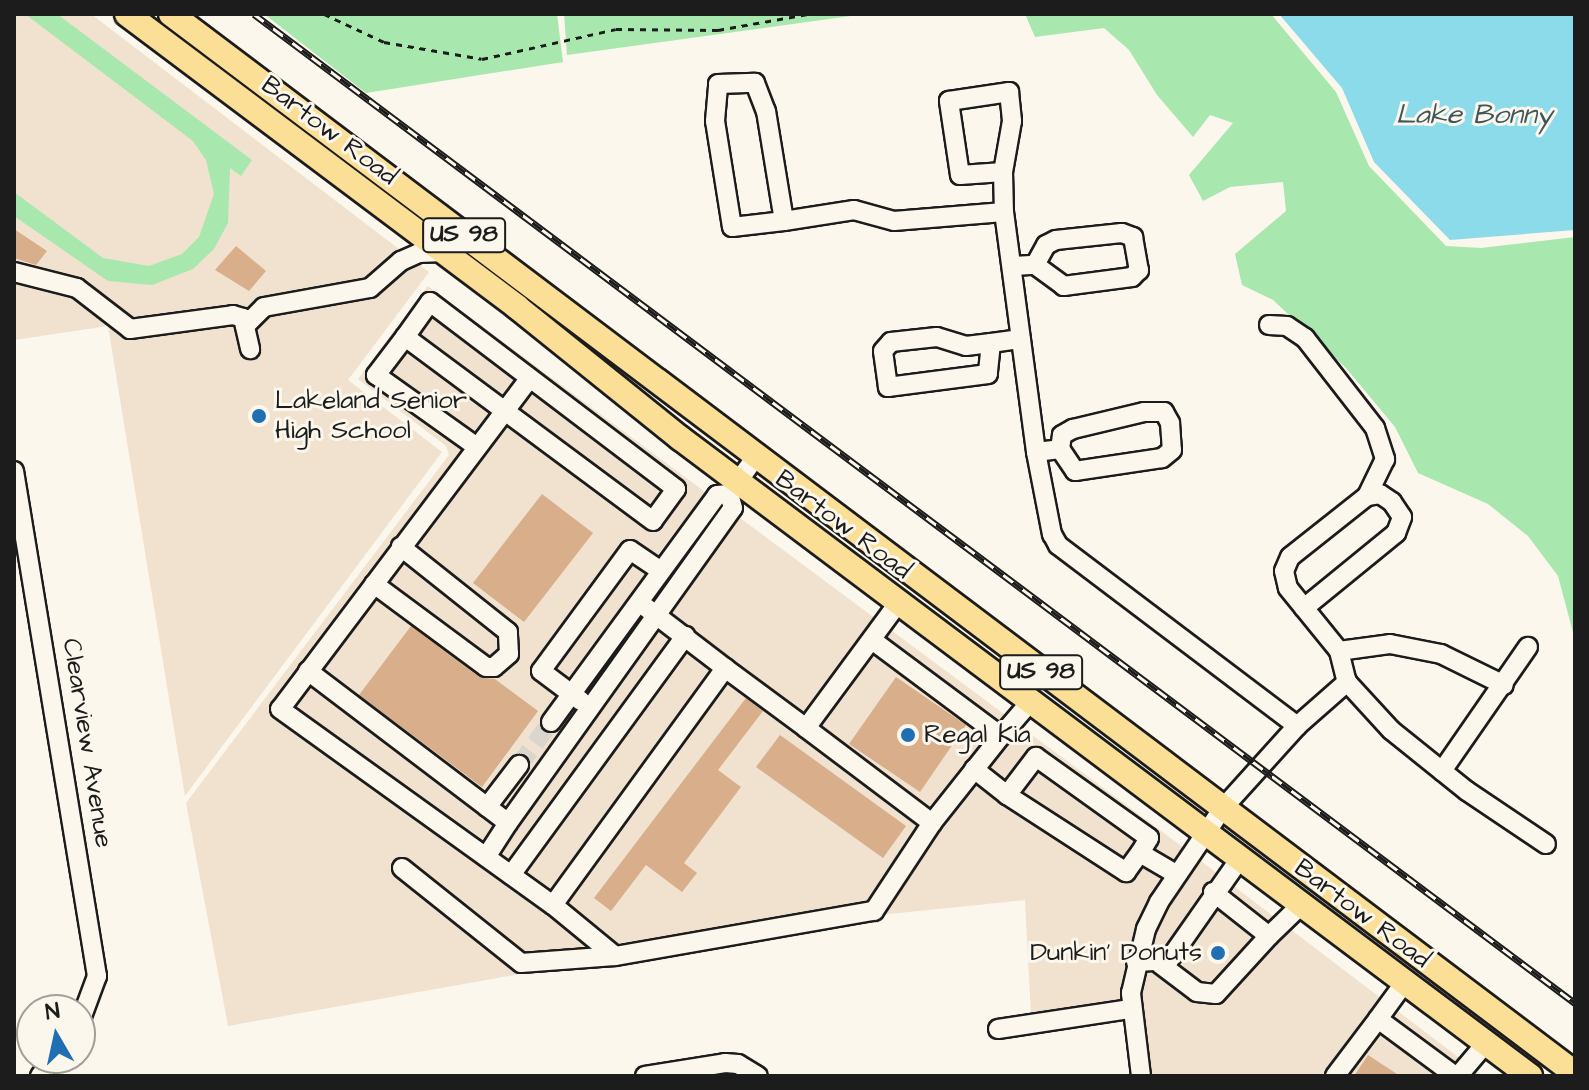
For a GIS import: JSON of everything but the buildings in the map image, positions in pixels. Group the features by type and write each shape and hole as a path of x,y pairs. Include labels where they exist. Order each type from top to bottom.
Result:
{"main road":[{"name":"Bartow Road","path":"127,14 444,252 734,488 899,602 1530,1076"},
{"name":"Bartow Road","path":"171,14 755,458 1575,1073"},
{"path":"1486,1043 1503,1019"}],"street":[{"path":"784,221 766,111 755,83 718,84 715,121 732,227 784,221 854,210 894,221 1004,212"},
{"path":"1003,172 960,175 949,101 1009,92 1012,121 1003,172 1004,212 1036,452 1058,545 1297,726"},
{"path":"1013,266 1035,265 1064,286 1132,277 1139,270 1133,237 1122,233 1056,240 1046,245 1035,265"},
{"path":"245,326 264,307 370,288 401,261 444,252"},
{"path":"14,272 77,288 130,329 233,315 243,318 250,349"},
{"path":"405,337 653,521 676,489 430,302 376,375 477,447"},
{"path":"1269,325 1287,326 1305,338 1375,428 1385,459 1367,496 1290,557 1284,579 1339,651 1347,682 1391,730 1442,771 1546,844"},
{"path":"991,343 988,374 888,387 883,351 891,342 937,337 966,346 1021,339"},
{"path":"529,379 280,709 553,905 615,956"},
{"path":"1144,412 1164,412 1170,423 1172,450 1162,458 1075,471 1060,449 1062,435 1073,429 1144,412"},
{"path":"1036,452 1060,449"},
{"path":"486,857 594,709 733,508 734,488 755,458"},
{"name":"Clearview Avenue","path":"14,471 97,976 90,994"},
{"path":"551,722 573,696 660,570 717,495 734,488"},
{"path":"1304,608 1396,533 1402,517 1392,502 1380,494 1367,496"},
{"path":"374,584 486,667 494,667 509,654 508,632 401,547"},
{"path":"594,709 541,671 630,550 660,570"},
{"path":"639,602 932,823"},
{"path":"806,728 899,602"},
{"path":"511,875 685,636"},
{"path":"872,640 1001,736"},
{"path":"1339,651 1390,644 1441,654 1504,685"},
{"path":"1442,771 1528,647"},
{"path":"553,905 725,668"},
{"path":"308,671 508,823"},
{"path":"1141,1076 1131,1009 1136,962 1146,929 1176,874 1223,808 1297,726 1347,682"},
{"path":"402,868 521,963 615,956 874,911 932,823 1031,701"},
{"path":"974,769 1007,795 1126,872 1149,838 1036,757 1007,795"},
{"path":"487,807 519,765"},
{"path":"1140,853 1176,874"},
{"path":"1160,964 1182,941 1213,892 1241,857"},
{"path":"1213,892 1269,936"},
{"path":"1136,962 1160,964 1197,992 1216,994 1302,904"},
{"path":"1335,1076 1405,982"},
{"path":"998,1029 1131,1009"},
{"path":"1378,1019 1456,1076 1486,1043"},
{"path":"645,1076 725,1063 753,1072"}],"path":[{"path":"324,14 384,42 482,59 616,29 718,30 808,14"}],"shaded area":[{"name":"Lakeland Senior High School","path":"14,14 91,14 429,272 348,380 442,452 185,796 108,326 14,340"},
{"path":"428,286 1184,848 1138,926 1123,1002 1031,1016 1025,900 812,922 228,1026 186,803 449,455 446,446 358,379"},
{"path":"1197,858 1483,1076 1149,1076 1139,994 1153,933"}],"green space":[{"path":"25,14 57,14 252,160 241,176 230,168 228,223 214,249 193,269 152,285 108,281 14,216 14,192 103,258 149,266 182,254 199,237 214,194 206,160 193,141"},
{"path":"264,14 557,14 563,62 366,93"},
{"path":"564,14 865,14 567,55"},
{"path":"1025,14 1271,14 1336,92 1369,166 1446,246 1481,248 1575,237 1575,640 1558,576 1528,536 1488,504 1418,473 1395,427 1346,368 1273,300 1242,285 1235,254 1286,211 1283,182 1230,187 1203,201 1189,175 1233,123 1210,115 1193,137 1157,95 1129,50 1104,28 1035,37"}],"water":[{"name":"Lake Bonny","path":"1279,14 1575,14 1575,230 1450,240 1374,162 1342,88"}],"tunnel":[{"path":"519,765 551,722"}],"railway":[{"path":"254,14 1575,1003"}],"place":[{"name":"Lakeland Senior High School","path":"259,416"},
{"name":"Regal Kia","path":"908,735"},
{"name":"Dunkin' Donuts","path":"1218,953"}]}
